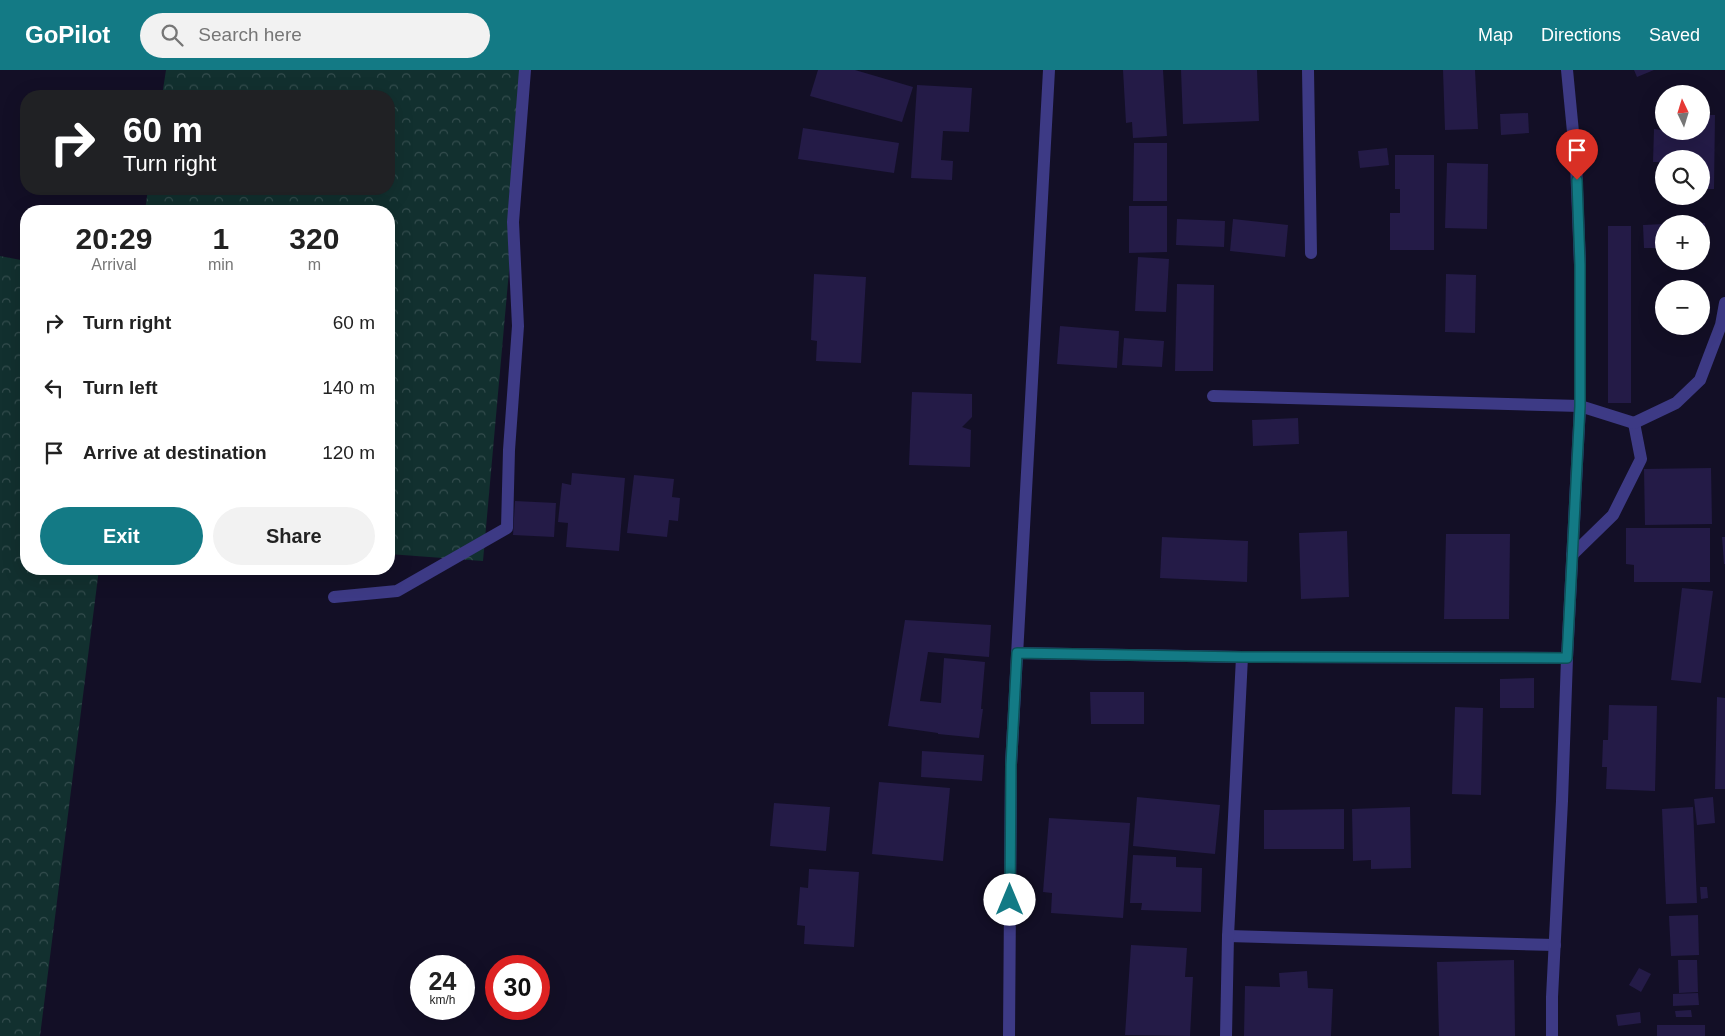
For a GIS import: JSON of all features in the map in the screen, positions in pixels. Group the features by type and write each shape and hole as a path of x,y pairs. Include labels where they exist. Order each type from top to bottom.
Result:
{"street":[{"path":"334,597 397,591 508,528 509,450 518,326 513,222 525,70"},
{"path":"1009,1036 1011,765 1049,70"},
{"path":"1308,70 1311,254"},
{"path":"1552,1036 1567,658 1580,406 1580,246 1576,163 1567,70"},
{"path":"1213,396 1580,406 1634,423 1676,403 1700,380 1721,324 1725,303"},
{"path":"1572,556 1613,516 1641,459 1634,423"},
{"path":"1017,653 1242,657 1567,658"},
{"path":"1226,1036 1228,936 1242,657"},
{"path":"1228,936 1555,945"}],"green space":[{"path":"166,70 527,70 483,561 395,554 395,205 146,205 147,195 395,195 395,90 163,90"},
{"path":"0,256 20,260 20,575 98,575 40,1036 0,1036"}],"building":[{"path":"818,70 855,70 913,87 902,122 810,96"},
{"path":"1123,70 1163,70 1167,136 1133,138 1132,122 1126,123"},
{"path":"1181,70 1257,70 1259,121 1183,124"},
{"path":"1443,70 1475,70 1478,129 1445,130"},
{"path":"1634,70 1654,70 1637,77"},
{"path":"917,85 972,88 969,132 943,131 941,160 953,161 952,180 911,178"},
{"path":"1528,113 1529,133 1501,135 1500,114"},
{"path":"1710,115 1715,115 1714,189 1710,189 1710,150 1655,150 1655,162 1653,162 1654,129 1655,140 1710,140"},
{"path":"803,128 899,143 894,173 798,159"},
{"path":"1134,143 1167,143 1167,201 1133,201"},
{"path":"1387,148 1389,165 1360,168 1358,151"},
{"path":"1395,155 1434,155 1434,250 1390,250 1390,213 1400,213 1400,189 1395,189"},
{"path":"1447,163 1488,164 1487,229 1445,228"},
{"path":"1129,206 1167,206 1167,252 1129,253"},
{"path":"1177,219 1225,221 1224,247 1176,245"},
{"path":"1233,219 1288,225 1285,257 1230,251"},
{"path":"1655,224 1655,248 1644,248 1643,225"},
{"path":"1608,226 1631,226 1631,403 1608,403"},
{"path":"1138,257 1169,259 1166,312 1135,311"},
{"path":"814,274 866,277 861,363 816,361 817,341 811,340"},
{"path":"1446,274 1476,275 1475,333 1445,332"},
{"path":"1177,284 1214,285 1213,371 1175,371"},
{"path":"1060,326 1119,331 1117,368 1057,364"},
{"path":"1124,338 1164,341 1162,367 1122,365"},
{"path":"912,392 972,394 972,417 962,427 971,430 970,467 909,465"},
{"path":"1298,418 1299,444 1253,446 1252,420"},
{"path":"1711,468 1712,524 1645,525 1644,469"},
{"path":"572,473 625,478 619,551 566,547 568,523 558,522 562,483 571,485"},
{"path":"634,475 674,479 672,497 680,498 678,521 669,520 667,537 627,533"},
{"path":"515,501 556,503 554,537 513,535"},
{"path":"1626,528 1710,528 1710,582 1634,582 1634,565 1626,564"},
{"path":"1347,531 1349,597 1301,599 1299,533"},
{"path":"1446,534 1510,534 1509,619 1444,619"},
{"path":"1162,537 1248,541 1247,582 1160,578"},
{"path":"1722,537 1725,537 1725,564 1724,564"},
{"path":"1682,588 1713,591 1701,683 1671,680"},
{"path":"905,620 991,625 989,657 928,652 920,701 941,703 944,658 985,662 981,709 983,709 979,738 888,726"},
{"path":"1534,678 1534,708 1500,708 1500,679"},
{"path":"1090,692 1144,692 1144,724 1091,724"},
{"path":"1717,697 1725,698 1725,789 1715,789"},
{"path":"1609,705 1657,706 1655,791 1606,789 1607,767 1602,767 1603,740 1608,740"},
{"path":"1455,707 1483,708 1481,795 1452,794"},
{"path":"922,751 984,755 982,781 921,777"},
{"path":"879,782 950,788 943,861 872,854"},
{"path":"1137,797 1220,805 1215,854 1133,846"},
{"path":"1713,797 1715,823 1697,825 1694,799"},
{"path":"774,803 830,807 826,851 770,846"},
{"path":"1410,807 1411,868 1371,869 1371,860 1353,861 1352,809"},
{"path":"1693,807 1697,903 1666,904 1662,809"},
{"path":"1344,809 1344,849 1264,849 1264,810"},
{"path":"1049,818 1130,823 1123,918 1051,913 1052,893 1043,892"},
{"path":"1133,855 1176,857 1176,867 1202,868 1201,912 1141,910 1142,903 1130,903"},
{"path":"809,869 859,872 854,947 804,944 805,926 797,925 800,887 808,888"},
{"path":"1700,887 1707,887 1708,898 1701,899"},
{"path":"1698,915 1699,955 1671,956 1669,916"},
{"path":"1131,945 1187,948 1185,977 1193,977 1190,1036 1125,1035"},
{"path":"1514,960 1515,1036 1439,1036 1437,962"},
{"path":"1678,960 1697,960 1698,992 1679,993"},
{"path":"1639,968 1651,974 1641,992 1629,985"},
{"path":"1307,971 1308,988 1333,989 1331,1036 1244,1036 1245,986 1280,987 1279,973"},
{"path":"1698,993 1699,1005 1673,1006 1673,994"},
{"path":"1691,1010 1692,1017 1676,1017 1675,1011"},
{"path":"1640,1012 1641,1023 1618,1026 1616,1015"},
{"path":"1657,1025 1705,1025 1705,1036 1657,1036"}],"route":[{"path":"1010,900 1011,765 1017,653 1242,657 1567,658 1580,406 1580,265 1577,180"}]}
